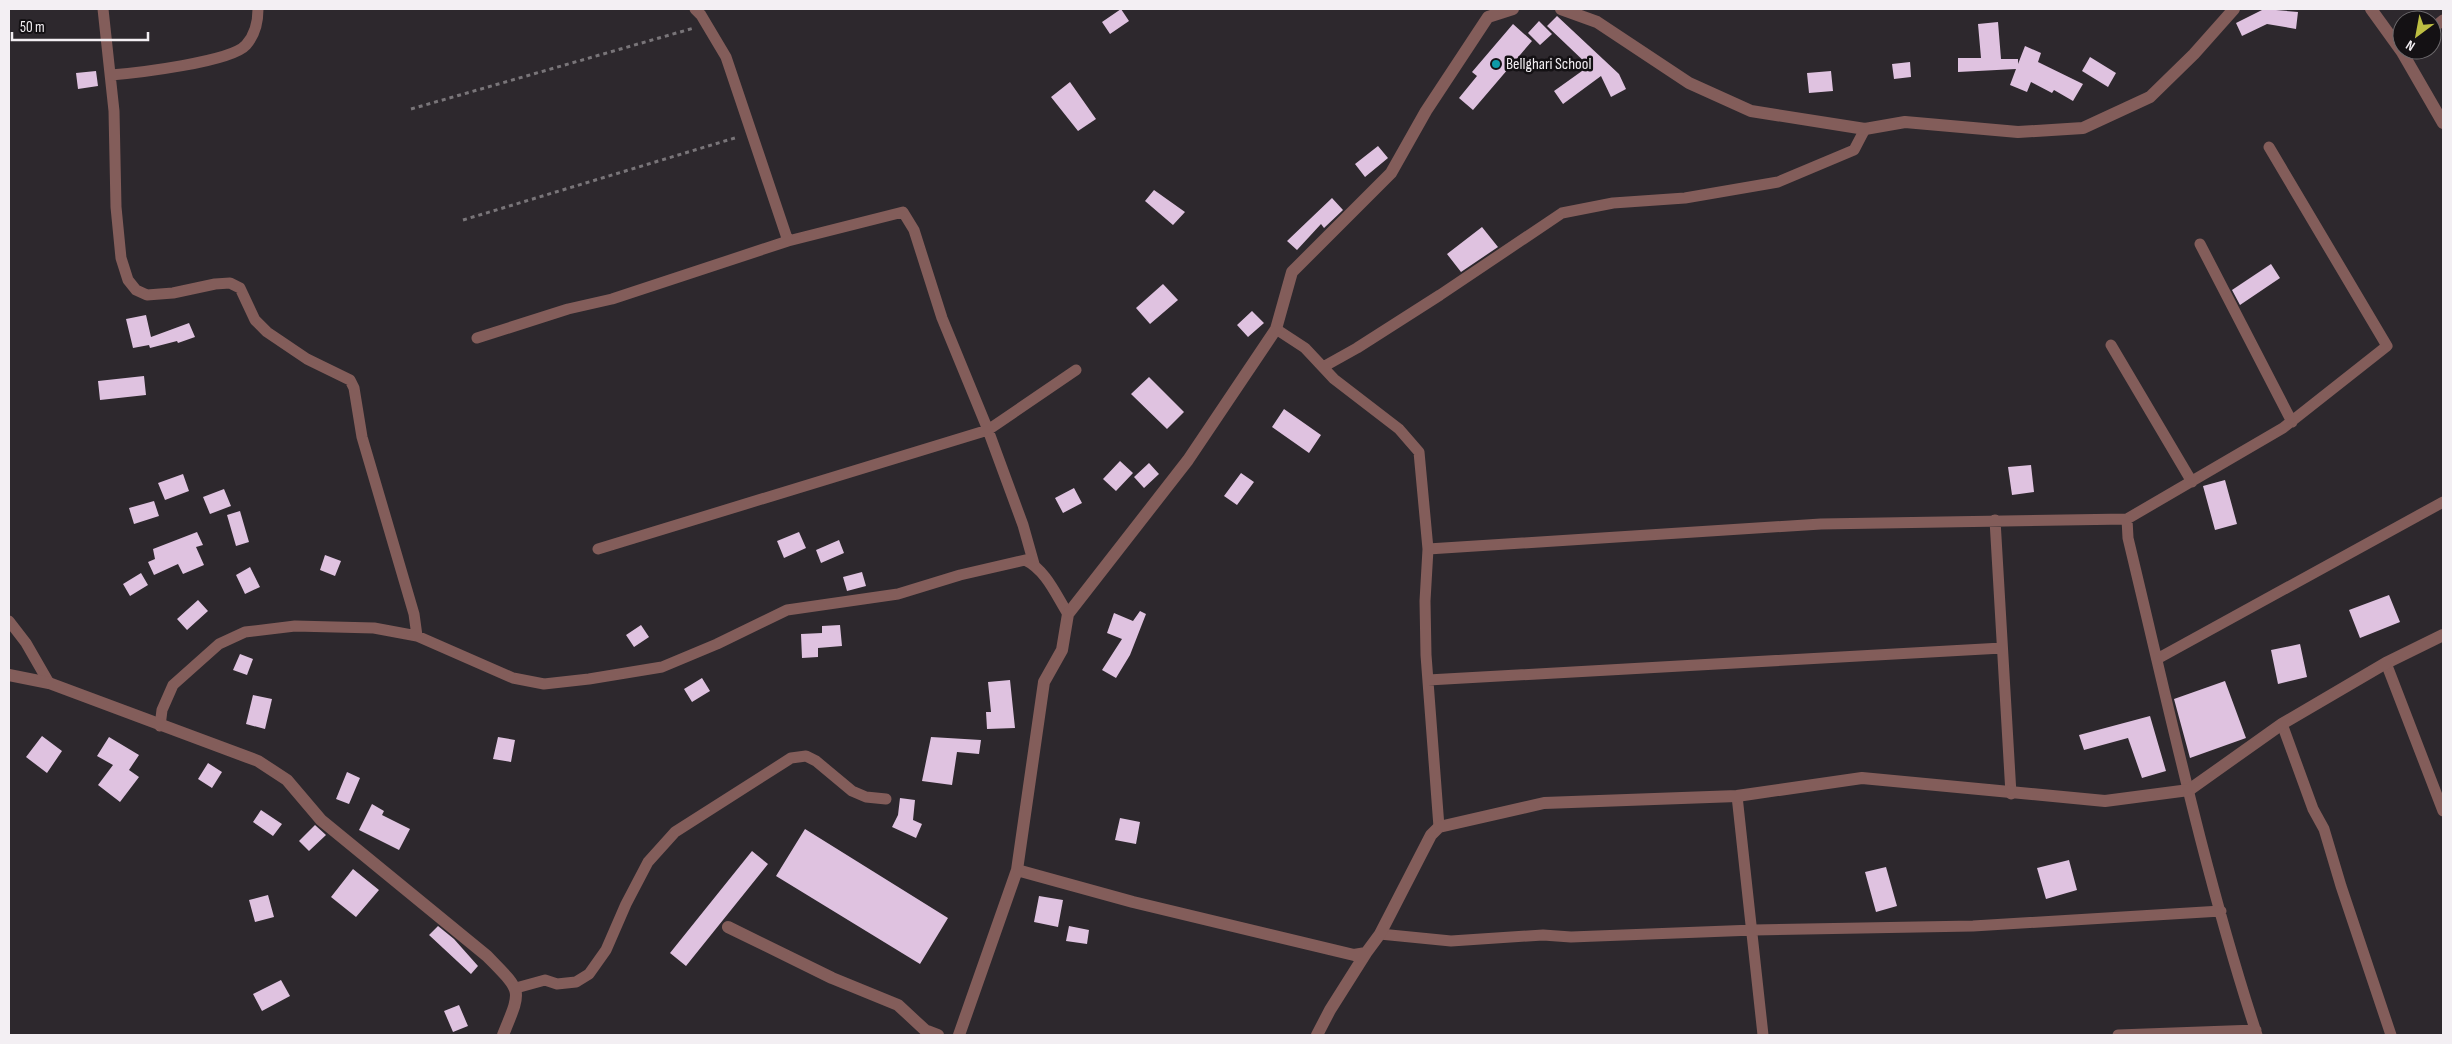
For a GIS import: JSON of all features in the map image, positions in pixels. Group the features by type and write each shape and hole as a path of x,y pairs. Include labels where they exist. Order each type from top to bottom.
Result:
{"street":[{"path":"959,1035 1017,870 1044,682 1062,650 1068,614 1188,460 1276,330 1292,272 1391,173 1485,13 1513,9"},
{"path":"1568,10 1597,22 1689,83 1751,111 1865,129 1905,122 2018,132 2083,128 2150,97 2194,54 2234,9"},
{"path":"2371,9 2392,36"},
{"path":"2409,60 2443,123"},
{"path":"1316,1035 1366,953 1380,934 1431,835 1439,827 1544,803 1738,796 1862,778 2104,802 2189,790 2282,724 2386,663 2443,635"},
{"path":"9,675 49,683 258,761 287,780 322,820 487,956 516,988 517,1003 504,1035"},
{"path":"1017,870 1133,902 1354,955 1366,953"},
{"path":"728,927 832,978 898,1005 925,1030 938,1035"}],"lane":[{"path":"103,9 111,75 116,208 121,258 128,280 136,290 147,295 173,293 225,282 236,286 246,298 255,320 267,332 307,359 350,380 354,388 362,437 411,605 417,636"},
{"path":"111,75 228,56 246,46 255,32 258,9"},
{"path":"695,9 726,57 788,241"},
{"path":"1323,367 1357,348 1440,295 1562,213 1613,203 1684,198 1778,182 1854,150 1865,129"},
{"path":"1428,549 1821,524 2127,519 2292,422 2387,346 2268,147"},
{"path":"477,338 568,309 612,299 788,241 903,212 914,230 942,318 988,430 1023,525 1034,564"},
{"path":"2200,244 2292,422"},
{"path":"1276,330 1305,348 1334,379 1399,429 1419,452 1428,549 1425,601 1428,680 1434,782 1439,827"},
{"path":"2112,345 2192,482"},
{"path":"598,549 988,430 1076,370"},
{"path":"2157,659 2443,502"},
{"path":"2118,1035 2257,1033 2221,911 2189,790 2128,538 2127,519"},
{"path":"1995,520 2011,794"},
{"path":"160,726 162,710 173,685 219,644 245,632 295,626 374,628 417,636 513,678 544,684 662,667 717,644 788,610 898,594 960,575 1025,560 1034,564 1044,575 1068,614"},
{"path":"9,621 26,642 49,683"},
{"path":"1428,680 2002,648"},
{"path":"2386,663 2440,792 2443,811"},
{"path":"2282,724 2313,809 2324,829 2340,886 2392,1035"},
{"path":"516,988 545,980 557,984 576,982 588,974 606,950 626,904 648,862 675,832 790,758 806,756 816,761 852,791 866,797 886,799"},
{"path":"1738,796 1754,930 1763,1035"},
{"path":"1380,934 1451,941 1543,935 1572,938 1754,930 1973,926 2002,922 2221,911"}],"path":[{"path":"411,109 707,25"},
{"path":"463,220 752,133"}],"building":[{"path":"1121,9 1129,21 1110,34 1102,22"},
{"path":"2264,9 2298,12 2296,29 2267,24 2242,36 2236,23"},
{"path":"1557,16 1619,74 1626,89 1611,97 1601,76 1563,104 1554,91 1589,66 1547,26"},
{"path":"1539,21 1552,34 1540,45 1528,33"},
{"path":"1998,22 2001,59 2018,59 2018,64 2025,46 2041,53 2038,62 2083,84 2073,101 2054,90 2052,93 2031,82 2027,92 2010,85 2016,69 1958,72 1958,58 1981,58 1978,24"},
{"path":"1513,24 1532,41 1473,110 1459,98 1477,76 1472,72"},
{"path":"2090,57 2116,73 2108,87 2082,71"},
{"path":"1910,62 1911,77 1894,79 1892,64"},
{"path":"96,71 98,86 78,89 76,73"},
{"path":"1831,71 1833,91 1809,93 1807,73"},
{"path":"1070,82 1096,119 1078,131 1051,97"},
{"path":"1378,146 1388,158 1365,177 1355,164"},
{"path":"1154,190 1185,212 1173,225 1145,201"},
{"path":"1332,198 1343,210 1324,228 1321,224 1297,250 1287,241"},
{"path":"1482,227 1498,247 1461,272 1447,254"},
{"path":"2271,264 2280,278 2240,305 2232,290"},
{"path":"1163,284 1178,300 1150,324 1136,308"},
{"path":"1252,311 1264,323 1248,337 1237,325"},
{"path":"146,315 151,337 189,323 195,337 178,343 177,341 150,348 149,345 133,348 126,319"},
{"path":"144,376 146,395 100,400 98,381"},
{"path":"1149,377 1184,412 1167,429 1131,394"},
{"path":"1284,409 1321,435 1309,453 1272,427"},
{"path":"1120,461 1133,473 1116,491 1103,479"},
{"path":"1149,463 1159,474 1144,488 1134,477"},
{"path":"2031,465 2034,492 2012,495 2008,467"},
{"path":"1241,473 1254,482 1237,505 1224,496"},
{"path":"183,474 189,491 165,500 158,483"},
{"path":"2225,480 2237,524 2215,530 2203,486"},
{"path":"1074,488 1082,503 1063,513 1055,498"},
{"path":"224,489 231,506 210,514 203,497"},
{"path":"154,501 159,516 134,524 129,508"},
{"path":"240,511 249,542 236,546 227,515"},
{"path":"197,532 203,545 196,547 204,565 183,574 178,564 154,575 148,562 155,559 153,549"},
{"path":"799,532 806,548 784,558 777,541"},
{"path":"839,540 844,553 821,563 816,550"},
{"path":"325,555 341,561 335,576 320,570"},
{"path":"250,567 260,587 245,594 236,575"},
{"path":"862,572 866,586 847,591 843,577"},
{"path":"141,573 148,585 130,596 123,584"},
{"path":"2389,595 2400,622 2360,638 2349,610"},
{"path":"198,600 208,611 187,630 177,619"},
{"path":"1140,611 1146,614 1130,655 1116,678 1102,670 1122,639 1107,633 1114,613 1133,621"},
{"path":"641,625 649,637 634,647 626,635"},
{"path":"840,625 842,646 818,648 818,657 802,658 801,634 822,633 822,626"},
{"path":"2300,644 2307,677 2278,684 2271,650"},
{"path":"240,654 253,659 247,675 233,670"},
{"path":"702,678 710,691 692,702 684,689"},
{"path":"1010,680 1015,728 987,729 986,712 991,712 988,682"},
{"path":"2225,681 2246,738 2190,758 2174,699"},
{"path":"253,695 272,699 265,729 246,724"},
{"path":"2150,716 2166,771 2142,778 2128,738 2084,750 2079,735"},
{"path":"42,736 62,751 47,773 26,757"},
{"path":"109,737 139,755 129,770 139,777 120,802 98,785 113,765 97,756"},
{"path":"498,737 515,740 511,762 493,759"},
{"path":"931,737 981,740 979,754 957,752 952,785 922,781"},
{"path":"208,763 222,772 212,788 198,779"},
{"path":"347,772 360,778 349,804 336,799"},
{"path":"900,798 915,800 913,820 922,824 916,838 892,827 898,815"},
{"path":"372,804 384,811 382,815 410,829 399,850 359,830"},
{"path":"261,810 282,824 273,836 253,822"},
{"path":"1120,818 1140,822 1136,844 1115,840"},
{"path":"315,825 326,835 309,851 299,841"},
{"path":"805,829 948,918 920,964 776,876"},
{"path":"752,851 768,864 686,966 670,953"},
{"path":"2069,860 2077,890 2046,899 2037,868"},
{"path":"1886,867 1897,906 1876,912 1865,872"},
{"path":"353,869 379,890 356,917 331,897"},
{"path":"268,895 274,917 255,922 249,900"},
{"path":"1039,896 1063,900 1058,927 1034,922"},
{"path":"438,926 454,939 478,966 471,974 429,935"},
{"path":"1069,926 1089,930 1087,944 1066,941"},
{"path":"281,980 290,996 262,1011 253,994"},
{"path":"459,1005 468,1026 453,1032 444,1011"}],"place":[{"name":"Bellghari School","path":"1496,64"}]}
